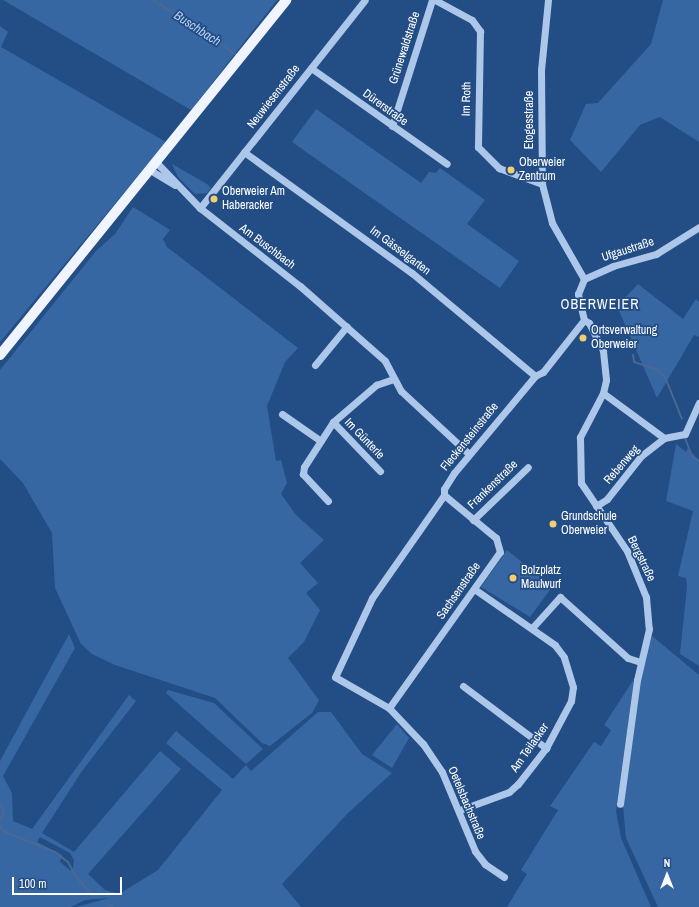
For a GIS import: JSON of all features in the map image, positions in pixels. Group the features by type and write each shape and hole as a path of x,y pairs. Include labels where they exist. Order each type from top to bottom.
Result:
{"main road":[{"path":"0,355 286,0"}],"street":[{"name":"Neuwiesenstraße","path":"200,208 365,0"},
{"name":"Grünewaldstraße","path":"392,126 432,0"},
{"name":"Im Roth","path":"435,0 472,20 480,31 478,147 499,168 542,184"},
{"name":"Etogesstraße","path":"549,0 541,70 542,184 550,218 584,279"},
{"name":"Dürerstraße","path":"311,68 447,164"},
{"name":"Im Gässelgarten","path":"244,152 412,273 535,376"},
{"name":"Am Buschbach","path":"153,166 200,208 347,326 385,362 393,379 401,391 468,454"},
{"name":"Ufgaustraße","path":"584,279 613,266 656,254 699,227"},
{"path":"584,279 578,294 584,320"},
{"name":"Fleckensteinstraße","path":"335,677 372,598 444,495 444,489 468,454 535,376 543,372 584,320"},
{"name":"Bergstraße","path":"584,320 590,323 603,351 606,363 603,394 579,446 581,483 627,551 646,597 649,629 640,662 620,804"},
{"path":"315,365 347,326"},
{"name":"Im Günterle","path":"328,501 303,474 333,422 376,385 393,379"},
{"path":"603,394 664,438"},
{"name":"Rebenweg","path":"596,506 607,499 641,456 664,438 685,434 699,403"},
{"path":"282,414 321,441"},
{"name":"Im Günterle","path":"333,422 380,471"},
{"name":"Frankenstraße","path":"473,520 528,467"},
{"name":"Sachsenstraße","path":"389,708 500,552 500,545 444,495"},
{"name":"Am Teilacker","path":"460,810 509,792 546,748 571,701 573,687 564,657 555,645 474,589"},
{"path":"532,628 560,597 628,658 640,662"},
{"name":"Oetelsbachstraße","path":"335,677 389,708 423,744 442,772 480,858 504,877"},
{"path":"462,686 546,748"}],"shaded area":[{"path":"3,0 277,0 191,110"},
{"path":"663,0 699,0 699,142 660,117 640,125 601,172 570,140 586,104 598,103 651,44"},
{"path":"0,26 8,32 1,47 166,142 0,342"},
{"path":"316,109 421,183 429,172 436,173 440,168 485,200 467,224 519,261 500,288 292,142"},
{"path":"172,164 207,184 211,188 207,193 195,194 178,177"},
{"path":"133,207 170,230 163,239 167,247 298,348 285,362 267,406 276,461 281,460 287,483 281,494 296,515 324,540 300,563 318,583 306,593 320,610 304,642 288,658 319,700 312,713 270,746 262,743 215,698 115,665 92,654 81,644 55,588 52,533 23,483 0,459 0,370 96,251 115,234"},
{"path":"638,284 683,319 696,299 699,302 699,337 694,335 657,398 617,306"},
{"path":"676,444 686,452 688,448 699,461 699,666 680,654 687,587 686,578 678,576 693,511 666,501"},
{"name":"Bolzplatz Maulwurf","path":"507,550 552,587 530,617 481,587"},
{"path":"69,634 75,648 3,776 12,793 13,821 32,829 129,695 136,701 82,771 42,833 74,852 160,751 181,769 88,874 105,890 119,894 158,870 222,790 166,743 176,731 233,779 246,765 251,771 318,712 331,712 362,754 392,773 348,813 282,884 301,907 76,907 109,898 85,900 71,907 0,907 0,761","holes":["40,837 70,853 74,860 73,869 71,871 60,862 62,855 37,842"]},
{"path":"652,636 699,675 699,907 658,907 626,838 623,806 641,667"},
{"path":"634,679 616,811 621,838 651,907 507,907 527,874 521,870 558,810 550,806 594,742 601,746 611,730 604,725"},
{"path":"168,690 214,703 263,749 246,764 166,693"},
{"path":"397,724 409,738 392,768 372,755"}],"waterway":[{"name":"Buschbach","path":"153,0 237,55"},
{"path":"633,355 634,362 656,369 665,377 682,419"},
{"path":"685,438 692,456 699,461"},
{"path":"0,806 4,811 0,821"},
{"path":"0,825 3,831 55,852 68,862 76,877 94,896"},
{"path":"108,904 113,907"}],"place":[{"name":"Oberweier Zentrum","path":"511,170"},
{"name":"Oberweier Am Haberacker","path":"214,199"},
{"name":"Ortsverwaltung Oberweier","path":"583,338"},
{"name":"Grundschule Oberweier","path":"553,524"},
{"name":"Bolzplatz Maulwurf","path":"513,578"}],"district":[{"name":"OBERWEIER","path":"600,304"}]}
